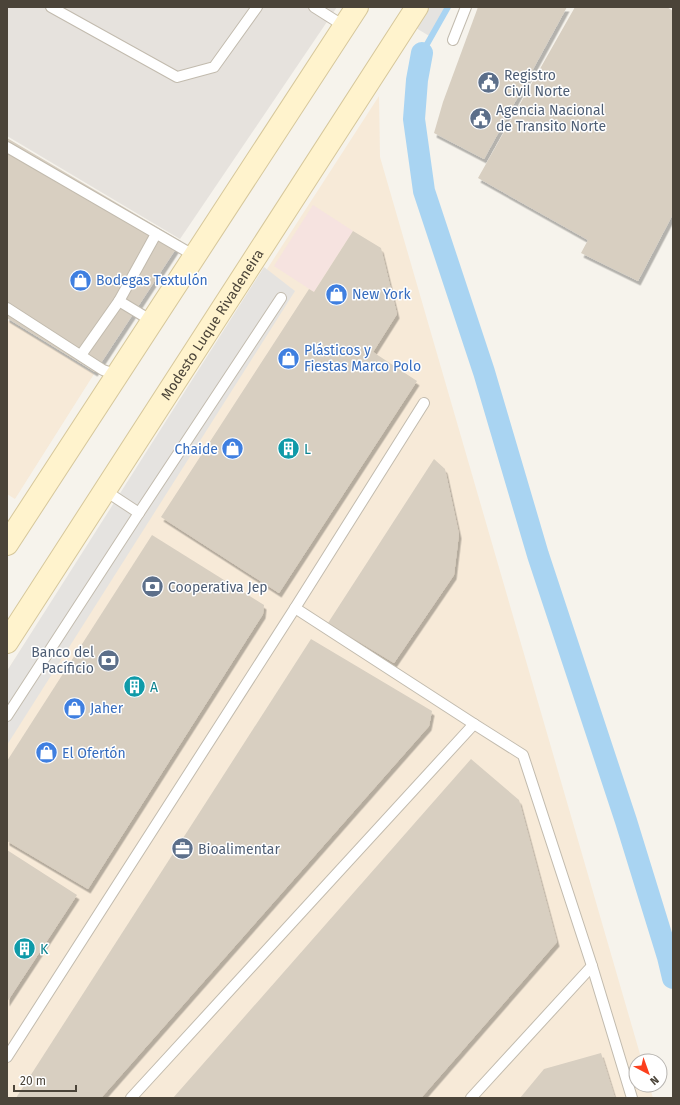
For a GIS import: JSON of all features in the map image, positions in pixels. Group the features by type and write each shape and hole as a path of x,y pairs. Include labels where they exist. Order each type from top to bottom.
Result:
{"street":[{"path":"7,544 357,7"},
{"name":"Modesto Luque Rivadeneira","path":"7,642 417,7"}],"lane":[{"path":"51,7 177,77 214,67 257,7"},
{"path":"314,7 344,26"},
{"path":"453,40 466,7"},
{"path":"7,147 195,256"},
{"path":"81,355 119,301 156,234"},
{"path":"7,716 138,513 281,298"},
{"path":"119,301 152,321"},
{"path":"7,308 103,370 118,374"},
{"path":"7,1057 295,608 424,403"},
{"path":"104,490 138,513"},
{"path":"295,608 523,755 592,966 632,1098"},
{"path":"131,1098 474,724"},
{"path":"471,1098 592,966"}],"shaded area":[{"path":"7,7 337,7 180,239 7,136"},
{"path":"429,7 450,7 431,37 416,28"},
{"path":"379,96 380,157 640,1053 628,1053 628,1093 651,1093 653,1098 7,1098 7,671"},
{"path":"313,205 353,231 314,292 274,266"},
{"path":"264,267 295,291 7,745 7,671"},
{"path":"7,320 94,374 15,499 7,494"}],"building":[{"name":"Registro Civil Norte","path":"478,7 567,7 484,159 434,133 443,102"},
{"path":"575,7 667,7 673,11 673,214 638,281 581,253 588,240 478,178"},
{"name":"Bodegas Textulón","path":"7,138 181,241 95,372 7,318"},
{"name":"L","path":"353,231 381,248 397,314 373,352 417,381 279,593 161,517 309,289 314,292"},
{"path":"434,459 445,469 459,534 454,575 394,663 328,623"},
{"name":"A","path":"152,535 264,605 263,614 88,889 7,841 7,761"},
{"path":"311,639 432,711 429,726 101,1098 16,1098"},
{"path":"471,759 519,800 557,942 421,1098 173,1098"},
{"name":"K","path":"7,850 77,895 7,1002"},
{"path":"601,1053 615,1098 520,1098 544,1069"}],"waterway":[{"path":"422,53 448,7"},
{"path":"422,53 417,80 414,119 424,191 484,372 538,555 626,821 668,957 673,978"}],"place":[{"name":"Registro Civil Norte","path":"488,83"},
{"name":"Agencia Nacional de Transito Norte","path":"481,118"},
{"name":"Bodegas Textulón","path":"81,280"},
{"name":"New York","path":"336,294"},
{"name":"Plásticos y Fiestas Marco Polo","path":"289,358"},
{"name":"Chaide","path":"233,449"},
{"name":"L","path":"289,449"},
{"name":"Cooperativa Jep","path":"153,587"},
{"name":"Banco del Pacíficio","path":"109,660"},
{"name":"A","path":"135,687"},
{"name":"Jaher","path":"74,708"},
{"name":"El Ofertón","path":"47,753"},
{"name":"Bioalimentar","path":"183,849"},
{"name":"K","path":"25,949"}]}
